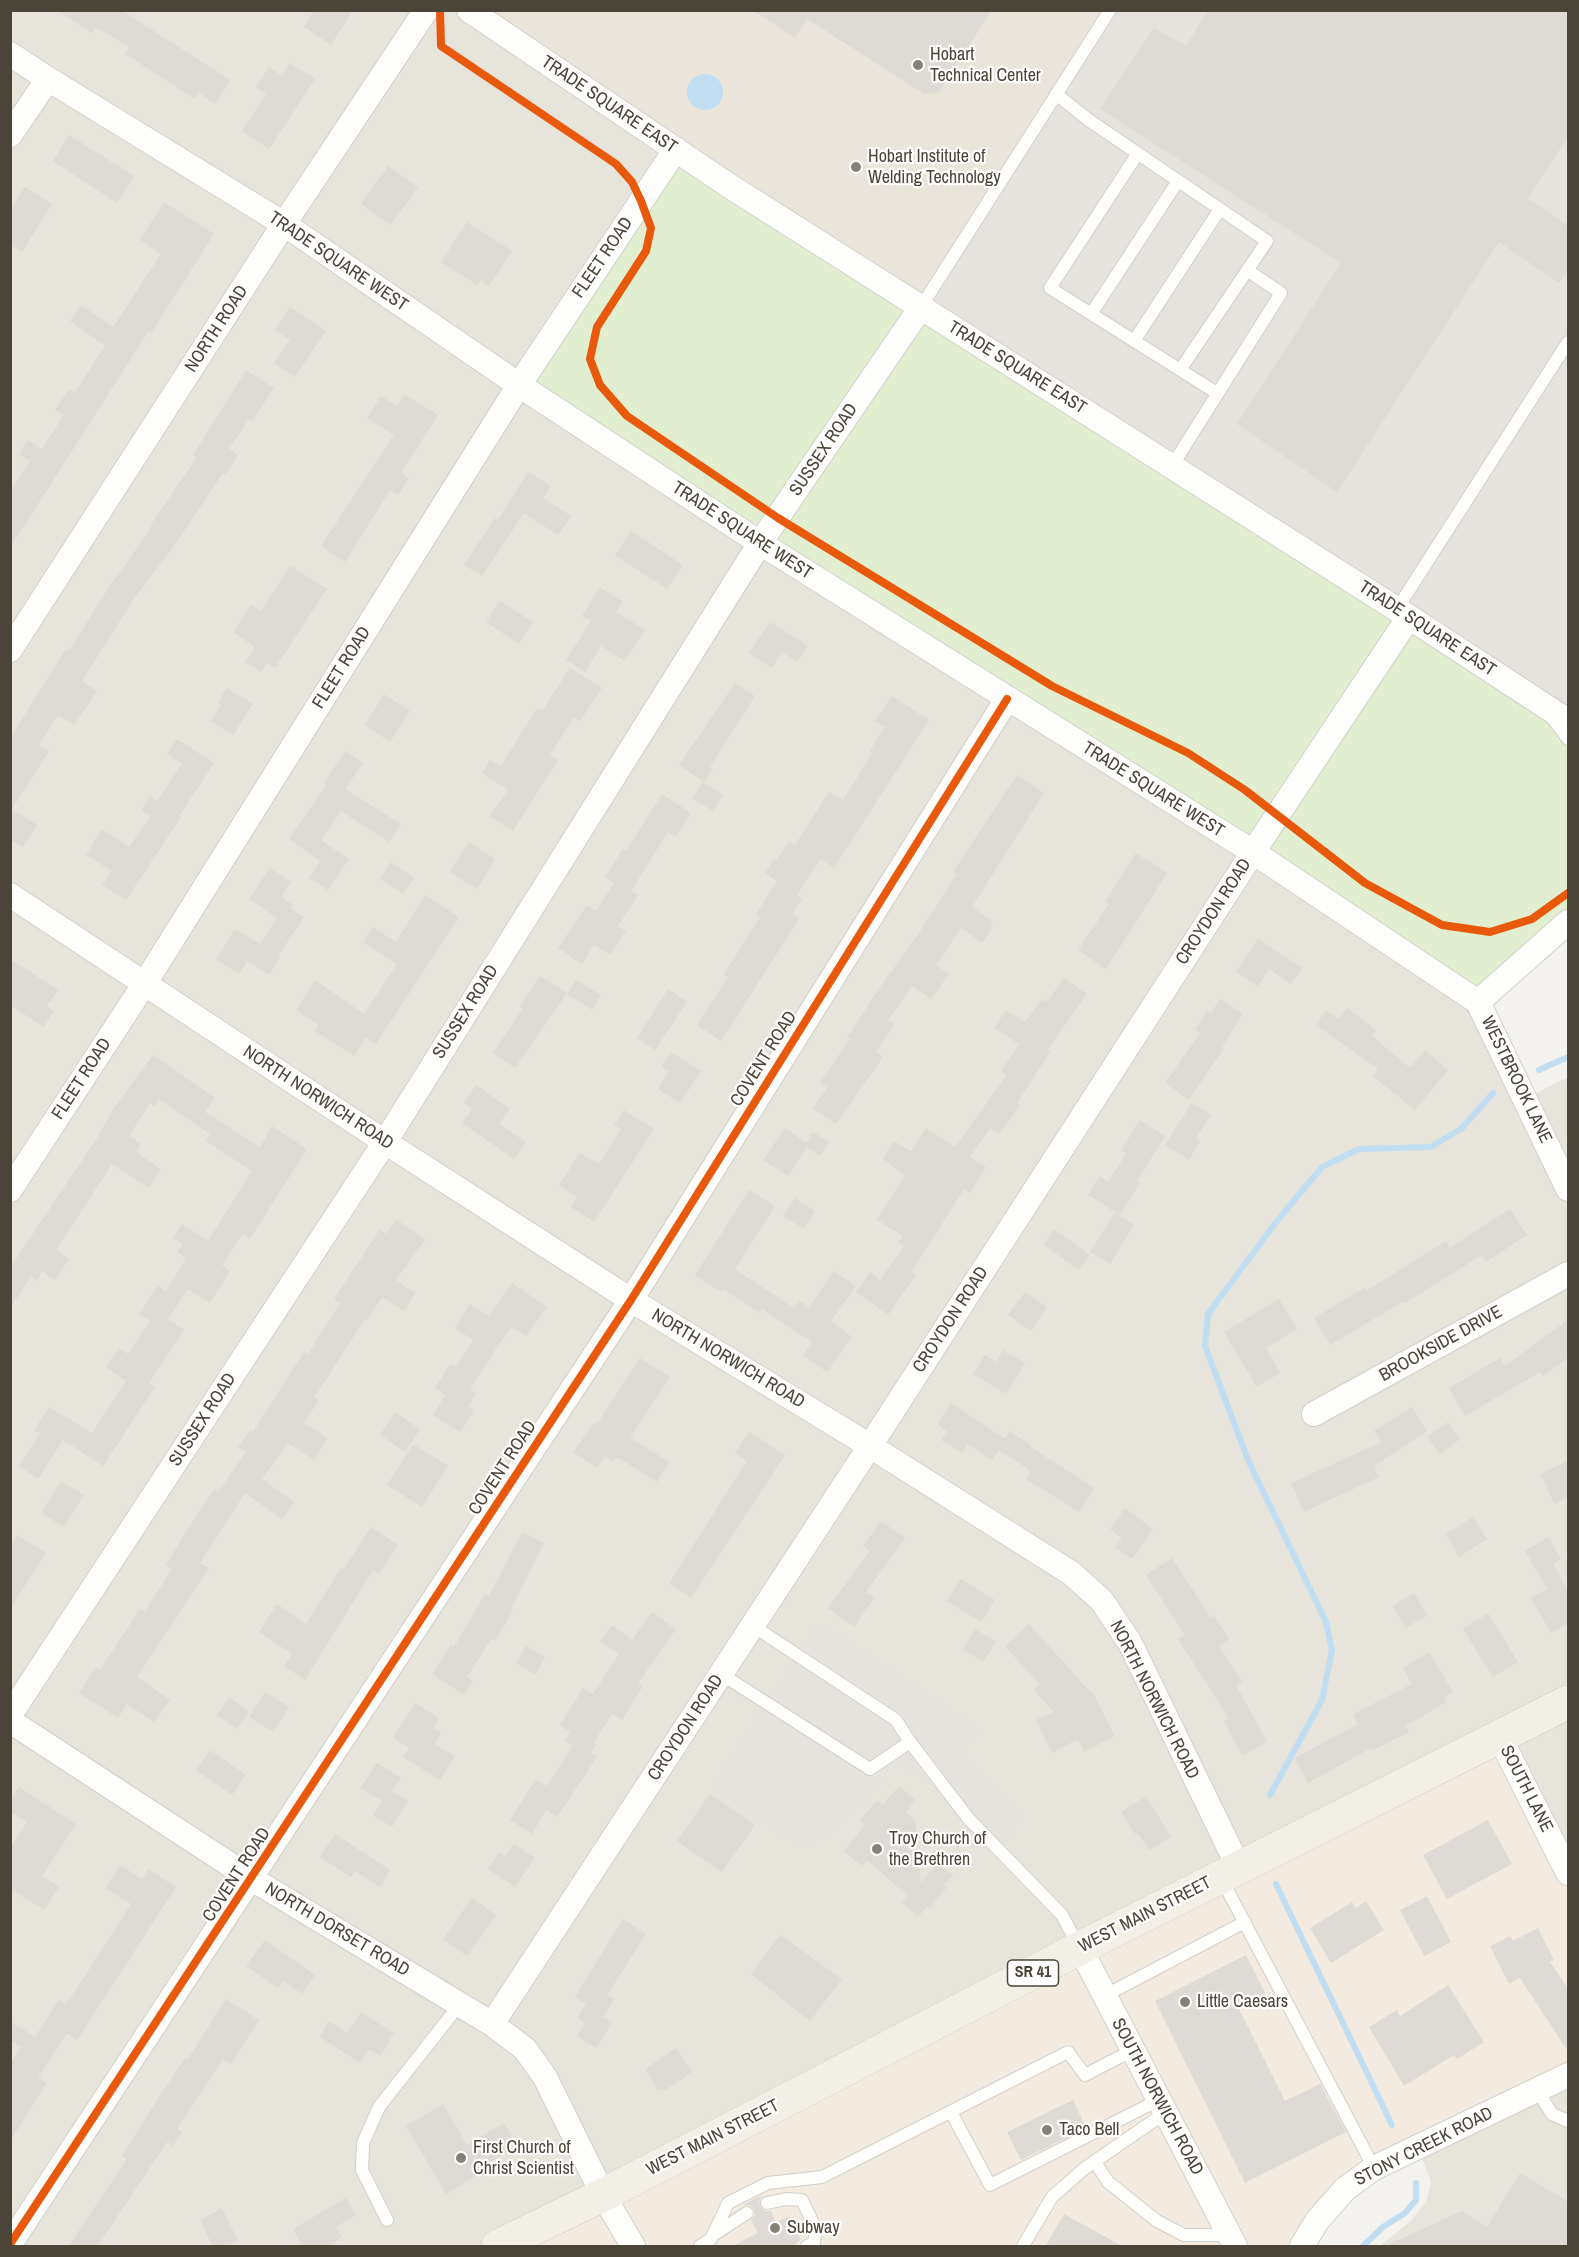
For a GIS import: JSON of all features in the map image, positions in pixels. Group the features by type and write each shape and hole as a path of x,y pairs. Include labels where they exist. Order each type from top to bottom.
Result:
{"main road":[{"name":"WEST MAIN STREET","path":"498,2247 1080,1948 1569,1702"}],"street":[{"name":"NORTH ROAD","path":"10,650 284,224 426,10"},
{"name":"TRADE SQUARE EAST","path":"469,10 728,185 1403,613 1569,721"},
{"name":"TRADE SQUARE WEST","path":"10,54 284,224 519,385 760,543 1253,852 1478,1002"},
{"path":"10,135 48,79"},
{"name":"FLEET ROAD","path":"10,1190 145,983 519,385 676,149"},
{"name":"SUSSEX ROAD","path":"10,1715 384,1142 760,543 921,307"},
{"name":"CROYDON ROAD","path":"492,2024 870,1446 1253,852 1403,613"},
{"name":"COVENT ROAD","path":"10,2244 631,1300 1007,699"},
{"name":"NORTH NORWICH ROAD","path":"10,895 384,1142 631,1300 870,1446 1071,1573 1102,1601 1130,1643 1230,1872"},
{"path":"1478,1002 1569,922"},
{"name":"WESTBROOK LANE","path":"1478,1002 1569,1189"},
{"name":"BROOKSIDE DRIVE","path":"1314,1414 1569,1274"},
{"name":"NORTH DORSET ROAD","path":"10,1721 252,1879 492,2024 525,2049 546,2076 603,2195 633,2247"},
{"name":"SOUTH LANE","path":"1500,1736 1569,1873"},
{"name":"SOUTH NORWICH ROAD","path":"1080,1948 1232,2241"},
{"name":"STONY CREEK ROAD","path":"1302,2247 1317,2221 1345,2189 1374,2169 1569,2074"}],"lane":[{"path":"921,307 1110,10"},
{"path":"1056,94 1090,121 1267,241 1180,370"},
{"path":"1138,153 1050,288 1216,393"},
{"path":"1091,314 1178,181"},
{"path":"1134,341 1220,209"},
{"path":"1172,466 1281,293 1247,270"},
{"path":"1403,613 1569,342"},
{"path":"1541,704 1569,739"},
{"path":"753,1626 896,1720 968,1818 1062,1915 1080,1948"},
{"path":"721,1674 870,1769 910,1742"},
{"path":"1230,1872 1245,1922 1374,2169"},
{"path":"1104,1996 1245,1922"},
{"path":"387,2220 362,2170 363,2143 379,2107 460,2004"},
{"path":"713,2235 728,2203 768,2183 822,2177 1068,2052 1085,2075 1133,2050"},
{"path":"1537,2090 1552,2114 1569,2121"},
{"path":"951,2112 990,2185 1162,2106"},
{"path":"1023,2247 1052,2197 1162,2106"},
{"path":"1095,2162 1108,2182 1157,2221 1185,2235 1232,2241"},
{"path":"767,2203 786,2199 802,2200 816,2229 814,2243 807,2247"},
{"path":"700,2247 713,2235 747,2213"}],"shaded area":[{"path":"11,11 469,11 676,149 1478,1002 1525,1099 1568,1077 1568,1873 498,2246 11,2246"},
{"name":"Hobart Institute of Welding Technology","path":"469,11 1110,11 921,307"},
{"path":"1110,11 1568,11 1568,721 921,307"},
{"path":"819,1624 979,1730 961,1750 1019,1817 1008,1842 901,1764 889,1768 836,1829 805,1848 713,1788"},
{"path":"1499,1736 1568,1873 1568,2075 1374,2169 1302,2246 499,2246"},
{"path":"1568,2075 1568,2246 1379,2246 1411,2221 1426,2202 1431,2182 1418,2147"}],"green space":[{"path":"676,149 1541,704 1568,739 1568,922 1478,1002 519,385"}],"water":[{"path":"705,74 717,80 723,92 717,104 705,110 693,104 687,92 693,80"}],"building":[{"path":"57,10 121,10 230,80 215,104 198,92 195,99 125,54 129,47 96,27 92,33"},
{"path":"314,10 353,10 331,45 304,27"},
{"name":"Hobart Technical Center","path":"753,10 992,10 939,92 924,94 807,19 795,38"},
{"path":"1208,10 1569,10 1569,135 1528,198 1569,226 1569,269 1559,283 1499,242 1337,492 1237,424 1341,263 1100,109 1154,28 1186,46"},
{"path":"290,63 315,79 269,149 242,131 266,94 256,87 269,67 282,76"},
{"path":"69,135 134,176 117,203 53,161"},
{"path":"388,166 418,187 391,225 361,204"},
{"path":"25,187 52,204 22,252 10,244 10,210"},
{"path":"164,202 214,234 151,333 148,332 10,548 10,492 30,461 19,454 28,440 42,449 64,415 55,410 69,389 75,392 105,346 70,321 81,305 113,327 161,254 140,240"},
{"path":"467,222 512,251 489,286 480,280 477,285 441,262"},
{"path":"290,307 326,331 295,377 274,363 290,340 275,330"},
{"path":"246,370 274,388 252,421 249,419 229,449 238,455 225,475 223,473 172,549 135,597 82,681 97,691 74,725 58,715 39,745 49,751 12,809 37,825 23,847 10,839 10,738 66,649 69,651 109,587 152,527 150,526 197,457 193,455"},
{"path":"404,394 438,415 401,473 409,478 398,495 390,490 345,562 321,546 394,435 367,418 381,396 397,406"},
{"path":"528,472 551,486 543,498 571,516 558,535 524,513 482,576 464,565 495,518 498,520"},
{"path":"631,531 683,565 667,589 615,555"},
{"path":"290,566 327,589 275,668 267,663 261,672 245,662 255,647 233,632 251,605 261,611"},
{"path":"600,587 623,602 616,612 645,630 624,661 601,646 585,672 566,660 591,621 582,616"},
{"path":"500,601 533,622 519,644 486,622"},
{"path":"770,622 808,646 797,662 782,652 772,668 749,653"},
{"path":"570,668 602,688 580,721 574,717 550,755 558,760 513,831 490,816 508,790 482,773 490,760 501,766 537,708 542,711"},
{"path":"735,683 755,696 710,767 713,768 704,782 679,765"},
{"path":"227,688 253,704 233,735 211,721 221,705 218,702"},
{"path":"384,694 410,711 390,742 365,725"},
{"path":"892,696 929,720 834,868 820,859 797,895 802,899 792,914 799,919 721,1041 697,1025 728,977 724,974 760,917 756,914 777,881 765,873 789,841 795,845 829,792 843,800 872,754 869,752 885,727 875,721"},
{"path":"177,739 214,763 126,900 102,885 112,871 86,855 102,829 129,847 151,816 141,810 150,796 157,801 182,764 167,754"},
{"path":"346,751 363,763 345,789 401,824 389,842 341,811 321,840 349,859 328,890 309,878 320,861 289,839 327,784 324,782"},
{"path":"1017,775 1044,793 972,907 993,922 990,926 992,928 982,943 961,928 936,965 949,974 931,999 912,986 888,1020 894,1024 876,1052 883,1057 836,1124 813,1108 827,1088 820,1082 850,1039 847,1038 878,990 917,936 957,874 953,872"},
{"path":"703,782 723,795 713,811 692,798"},
{"path":"662,794 691,813 676,837 668,832 631,891 638,895 618,926 626,931 610,955 594,945 582,964 558,948 587,905 596,911 614,883 605,877 623,849 626,851"},
{"path":"469,842 495,859 477,889 450,872"},
{"path":"1136,853 1167,873 1106,969 1078,950 1109,904 1105,902"},
{"path":"391,862 414,878 403,894 380,878"},
{"path":"270,868 291,882 281,897 293,905 291,909 304,917 278,956 280,957 269,975 247,961 239,974 216,960 235,929 260,944 277,918 249,899"},
{"path":"425,895 459,917 376,1044 366,1037 354,1056 315,1031 319,1025 296,1010 315,980 364,1014 397,964 363,942 373,927 396,942"},
{"path":"1258,939 1302,968 1291,984 1269,969 1258,986 1236,972"},
{"path":"10,959 58,990 47,1006 54,1010 44,1027 10,1005"},
{"path":"540,976 567,993 515,1068 493,1053 523,1008 520,1006"},
{"path":"1064,978 1087,994 1047,1050 1050,1052 1017,1103 1020,1106 999,1134 990,1128 970,1157 986,1167 970,1193 964,1189 912,1271 916,1275 888,1315 856,1292 870,1272 880,1280 904,1246 898,1242 903,1236 877,1220 905,1175 883,1159 894,1141 911,1151 926,1128 955,1147 1007,1075 1001,1071 1019,1044 994,1028 1006,1010 1025,1022 1042,999 1047,1002"},
{"path":"576,980 601,995 592,1010 567,994"},
{"path":"668,989 687,1002 655,1050 637,1038"},
{"path":"1220,999 1243,1014 1222,1047 1224,1048 1189,1100 1165,1083 1200,1033 1195,1030 1207,1011 1211,1013"},
{"path":"1347,1008 1376,1030 1372,1036 1410,1068 1425,1050 1448,1070 1415,1110 1373,1076 1378,1069 1316,1025 1326,1010 1338,1019"},
{"path":"671,1052 701,1071 680,1103 658,1089 669,1071 661,1067"},
{"path":"153,1055 215,1098 205,1112 260,1147 272,1126 307,1149 250,1239 243,1234 222,1265 230,1271 210,1303 188,1289 168,1319 184,1330 149,1383 155,1387 103,1466 63,1440 38,1479 19,1466 40,1434 34,1430 49,1407 92,1433 126,1381 106,1367 119,1348 128,1354 150,1321 139,1314 158,1286 166,1291 186,1258 177,1252 183,1244 173,1238 182,1224 208,1241 252,1171 206,1141 210,1134 159,1099 154,1107 150,1103 129,1136 141,1144 136,1152 161,1169 149,1188 112,1164 56,1250 69,1259 55,1280 42,1271 37,1281 31,1277 10,1308 10,1268 97,1138 114,1108"},
{"path":"476,1085 510,1109 499,1124 526,1142 514,1159 462,1123 472,1109 464,1103"},
{"path":"1192,1103 1211,1115 1196,1138 1200,1141 1189,1160 1165,1145"},
{"path":"624,1110 654,1129 594,1222 571,1207 577,1197 559,1185 580,1153 599,1164 621,1129 614,1125"},
{"path":"1140,1120 1165,1136 1137,1181 1140,1183 1120,1215 1088,1195 1100,1176 1108,1182 1126,1154 1121,1150"},
{"path":"785,1128 806,1143 813,1132 829,1142 820,1156 807,1147 788,1176 763,1160"},
{"path":"749,1190 775,1206 735,1269 794,1308 799,1300 809,1307 834,1271 856,1286 831,1321 852,1337 827,1372 803,1355 812,1342 762,1309 760,1313 723,1289 721,1292 695,1275"},
{"path":"795,1198 815,1211 804,1229 783,1216"},
{"path":"1510,1209 1527,1235 1486,1262 1482,1255 1405,1303 1404,1301 1330,1345 1314,1318 1364,1288 1366,1291 1446,1241 1450,1248"},
{"path":"1115,1213 1134,1225 1110,1264 1090,1252"},
{"path":"396,1219 425,1240 396,1280 415,1293 404,1311 382,1297 367,1321 365,1319 314,1398 319,1400 304,1423 328,1438 314,1460 288,1443 262,1479 294,1502 282,1519 245,1493 200,1563 209,1568 137,1677 170,1700 154,1722 127,1704 118,1718 79,1693 96,1667 100,1670 140,1609 145,1611 172,1569 166,1565 184,1535 214,1489 218,1492 246,1452 238,1447 250,1430 253,1432 304,1352 308,1354 340,1303 334,1299 380,1229 386,1234"},
{"path":"1054,1229 1090,1255 1079,1270 1044,1245"},
{"path":"512,1283 547,1307 526,1336 512,1327 497,1347 470,1390 476,1394 468,1406 474,1410 460,1432 433,1415 445,1395 435,1388 450,1364 456,1367 473,1340 455,1328 470,1304 489,1316"},
{"path":"1025,1292 1047,1307 1031,1331 1008,1315"},
{"path":"1279,1299 1297,1329 1266,1348 1280,1373 1257,1387 1224,1332"},
{"path":"1569,1319 1569,1357 1543,1376 1540,1372 1465,1416 1449,1388 1500,1358 1505,1366"},
{"path":"1003,1350 1025,1363 1006,1394 973,1374 985,1355 996,1362"},
{"path":"640,1358 670,1377 630,1438 669,1462 657,1482 617,1457 613,1462 605,1456 597,1468 573,1452 595,1422 597,1424"},
{"path":"951,1403 1005,1439 1010,1431 1094,1488 1079,1512 1026,1479 1031,1471 999,1450 992,1460 968,1444 962,1453 941,1440 947,1431 937,1425"},
{"path":"1412,1407 1427,1431 1374,1466 1379,1477 1304,1512 1291,1483 1382,1442 1374,1431"},
{"path":"395,1412 420,1429 405,1452 380,1435"},
{"path":"1448,1422 1460,1439 1440,1454 1427,1437"},
{"path":"749,1432 785,1455 691,1598 669,1583 747,1461 735,1453"},
{"path":"413,1444 448,1466 422,1507 387,1485"},
{"path":"1569,1460 1569,1497 1554,1504 1541,1474"},
{"path":"61,1481 84,1495 64,1527 41,1513"},
{"path":"1125,1508 1153,1529 1132,1559 1115,1547 1122,1538 1110,1529"},
{"path":"1473,1517 1487,1539 1459,1557 1446,1534"},
{"path":"881,1521 905,1538 866,1592 874,1598 854,1627 828,1608 870,1551 863,1546"},
{"path":"371,1527 398,1545 379,1574 373,1570 305,1680 284,1666 292,1654 259,1632 277,1604 306,1624 341,1568 344,1569"},
{"path":"522,1532 544,1543 511,1609 513,1610 495,1641 491,1639 467,1677 473,1681 464,1695 432,1674 451,1645 454,1647 485,1594 489,1596"},
{"path":"17,1535 46,1553 10,1609 10,1546"},
{"path":"1548,1537 1561,1559 1553,1564 1569,1592 1569,1623 1551,1633 1531,1598 1547,1589 1525,1551"},
{"path":"1172,1558 1211,1618 1214,1616 1229,1639 1219,1646 1242,1682 1236,1685 1267,1742 1242,1756 1224,1721 1229,1718 1178,1639 1185,1635 1146,1575"},
{"path":"961,1579 995,1600 981,1622 947,1601"},
{"path":"1414,1593 1427,1615 1406,1628 1392,1606"},
{"path":"652,1612 676,1629 638,1683 643,1686 622,1720 612,1714 594,1742 597,1744 591,1753 597,1757 557,1817 546,1810 532,1834 510,1820 536,1779 547,1786 573,1746 565,1741 570,1732 560,1725 583,1688 593,1694 619,1654 600,1641 612,1625 632,1640"},
{"path":"1488,1613 1518,1662 1493,1677 1463,1629"},
{"path":"1029,1624 1091,1693 1093,1692 1115,1736 1084,1752 1078,1739 1052,1753 1036,1720 1054,1712 1034,1690 1039,1684 1005,1646"},
{"path":"975,1629 996,1642 983,1662 963,1649"},
{"path":"526,1646 545,1657 535,1675 516,1663"},
{"path":"1429,1652 1453,1692 1444,1697 1446,1702 1406,1726 1409,1732 1372,1751 1371,1748 1308,1783 1295,1758 1358,1724 1353,1714 1412,1684 1403,1668"},
{"path":"265,1692 289,1707 273,1732 249,1717"},
{"path":"229,1697 249,1712 237,1729 217,1715"},
{"path":"415,1703 439,1718 433,1728 441,1733 435,1744 455,1756 440,1780 403,1757 409,1748 393,1738"},
{"path":"210,1750 246,1775 232,1795 196,1770"},
{"path":"377,1763 401,1778 392,1791 408,1801 392,1827 373,1815 382,1801 360,1788"},
{"name":"Troy Church of the Brethren","path":"899,1786 916,1800 906,1812 915,1820 921,1883 938,1862 953,1875 944,1885 947,1887 930,1908 927,1906 918,1917 902,1903 908,1896 867,1860 862,1866 844,1851 865,1825 860,1820 877,1800 883,1805"},
{"path":"19,1787 76,1824 42,1876 59,1887 44,1910 10,1888 10,1848 27,1822 10,1812 10,1801"},
{"path":"710,1794 755,1825 722,1872 677,1841"},
{"path":"1146,1796 1171,1837 1149,1850 1121,1812"},
{"path":"1488,1820 1512,1864 1447,1899 1423,1855"},
{"path":"335,1834 390,1870 380,1887 355,1871 351,1877 320,1857"},
{"path":"514,1844 535,1858 515,1887 488,1869 499,1852 505,1856"},
{"path":"120,1865 142,1879 148,1869 176,1887 77,2040 67,2033 38,2078 47,2083 10,2141 10,2064 21,2047 10,2040 10,2021 35,2037 59,2000 65,2004 76,1990 131,1904 106,1888"},
{"path":"1427,1896 1451,1942 1424,1956 1400,1910"},
{"path":"472,1898 496,1915 467,1956 443,1939"},
{"path":"1366,1901 1384,1930 1331,1963 1310,1928 1352,1902 1356,1908"},
{"path":"623,1919 646,1934 607,1995 614,1999 603,2017 612,2023 596,2048 577,2036 585,2023 577,2018 586,2004 575,1997"},
{"path":"1538,1928 1554,1960 1550,1962 1569,1990 1569,2053 1520,1978 1509,1984 1490,1946 1510,1936 1513,1941"},
{"path":"780,1935 842,1979 810,2021 751,1974"},
{"path":"265,1940 315,1975 302,1994 283,1981 278,1988 246,1966"},
{"path":"1246,1955 1266,1995 1239,2009 1285,2101 1320,2084 1346,2132 1245,2183 1155,2001"},
{"path":"1448,1985 1484,2042 1457,2059 1454,2055 1404,2086 1369,2027 1397,2010 1400,2016"},
{"path":"226,1999 259,2020 231,2064 223,2059 177,2129 182,2132 173,2146 167,2142 97,2247 68,2247 127,2159 122,2156 150,2111 185,2058 188,2059"},
{"path":"361,2012 394,2033 380,2056 369,2049 360,2063 320,2037 329,2021 347,2033"},
{"path":"676,2048 692,2072 665,2090 658,2090 645,2069"},
{"name":"Taco Bell","path":"1073,2100 1086,2128 1021,2160 1007,2132"},
{"name":"First Church of Christ Scientist","path":"443,2104 467,2145 504,2123 518,2146 477,2170 479,2174 446,2194 406,2126"},
{"path":"1520,2173 1569,2202 1569,2247 1383,2247 1462,2211 1487,2227"},
{"name":"Subway","path":"763,2195 759,2201 761,2208 771,2211 776,2222 790,2216 801,2240 792,2247 730,2247 758,2233 751,2220 755,2216 754,2209 750,2205 743,2205"},
{"path":"346,2198 356,2215 336,2227 342,2238 327,2247 303,2247 293,2229"},
{"path":"222,2208 238,2240 226,2247 213,2247 200,2220"},
{"path":"1064,2214 1124,2247 1045,2247"}],"waterway":[{"path":"1539,1070 1568,1057"},
{"path":"1270,1795 1322,1700 1332,1650 1326,1622 1248,1460 1205,1346 1208,1314 1276,1222 1322,1167 1359,1149 1431,1147 1462,1128 1493,1093"},
{"path":"1276,1884 1392,2125"},
{"path":"1363,2246 1383,2227 1405,2213 1416,2200 1416,2183"}],"cycle path":[{"path":"440,10 441,46 616,164 632,182 641,201 651,228 646,251 597,327 590,359 600,385 627,416 778,518 1052,686 1188,753 1245,790 1365,883 1442,925 1490,932 1532,919 1568,893"},
{"path":"10,2244 631,1300 1007,699"}],"place":[{"name":"Hobart Technical Center","path":"918,65"},
{"name":"Hobart Institute of Welding Technology","path":"856,167"},
{"name":"Troy Church of the Brethren","path":"877,1849"},
{"name":"Little Caesars","path":"1185,2002"},
{"name":"Taco Bell","path":"1047,2130"},
{"name":"First Church of Christ Scientist","path":"461,2158"},
{"name":"Subway","path":"775,2228"}]}
